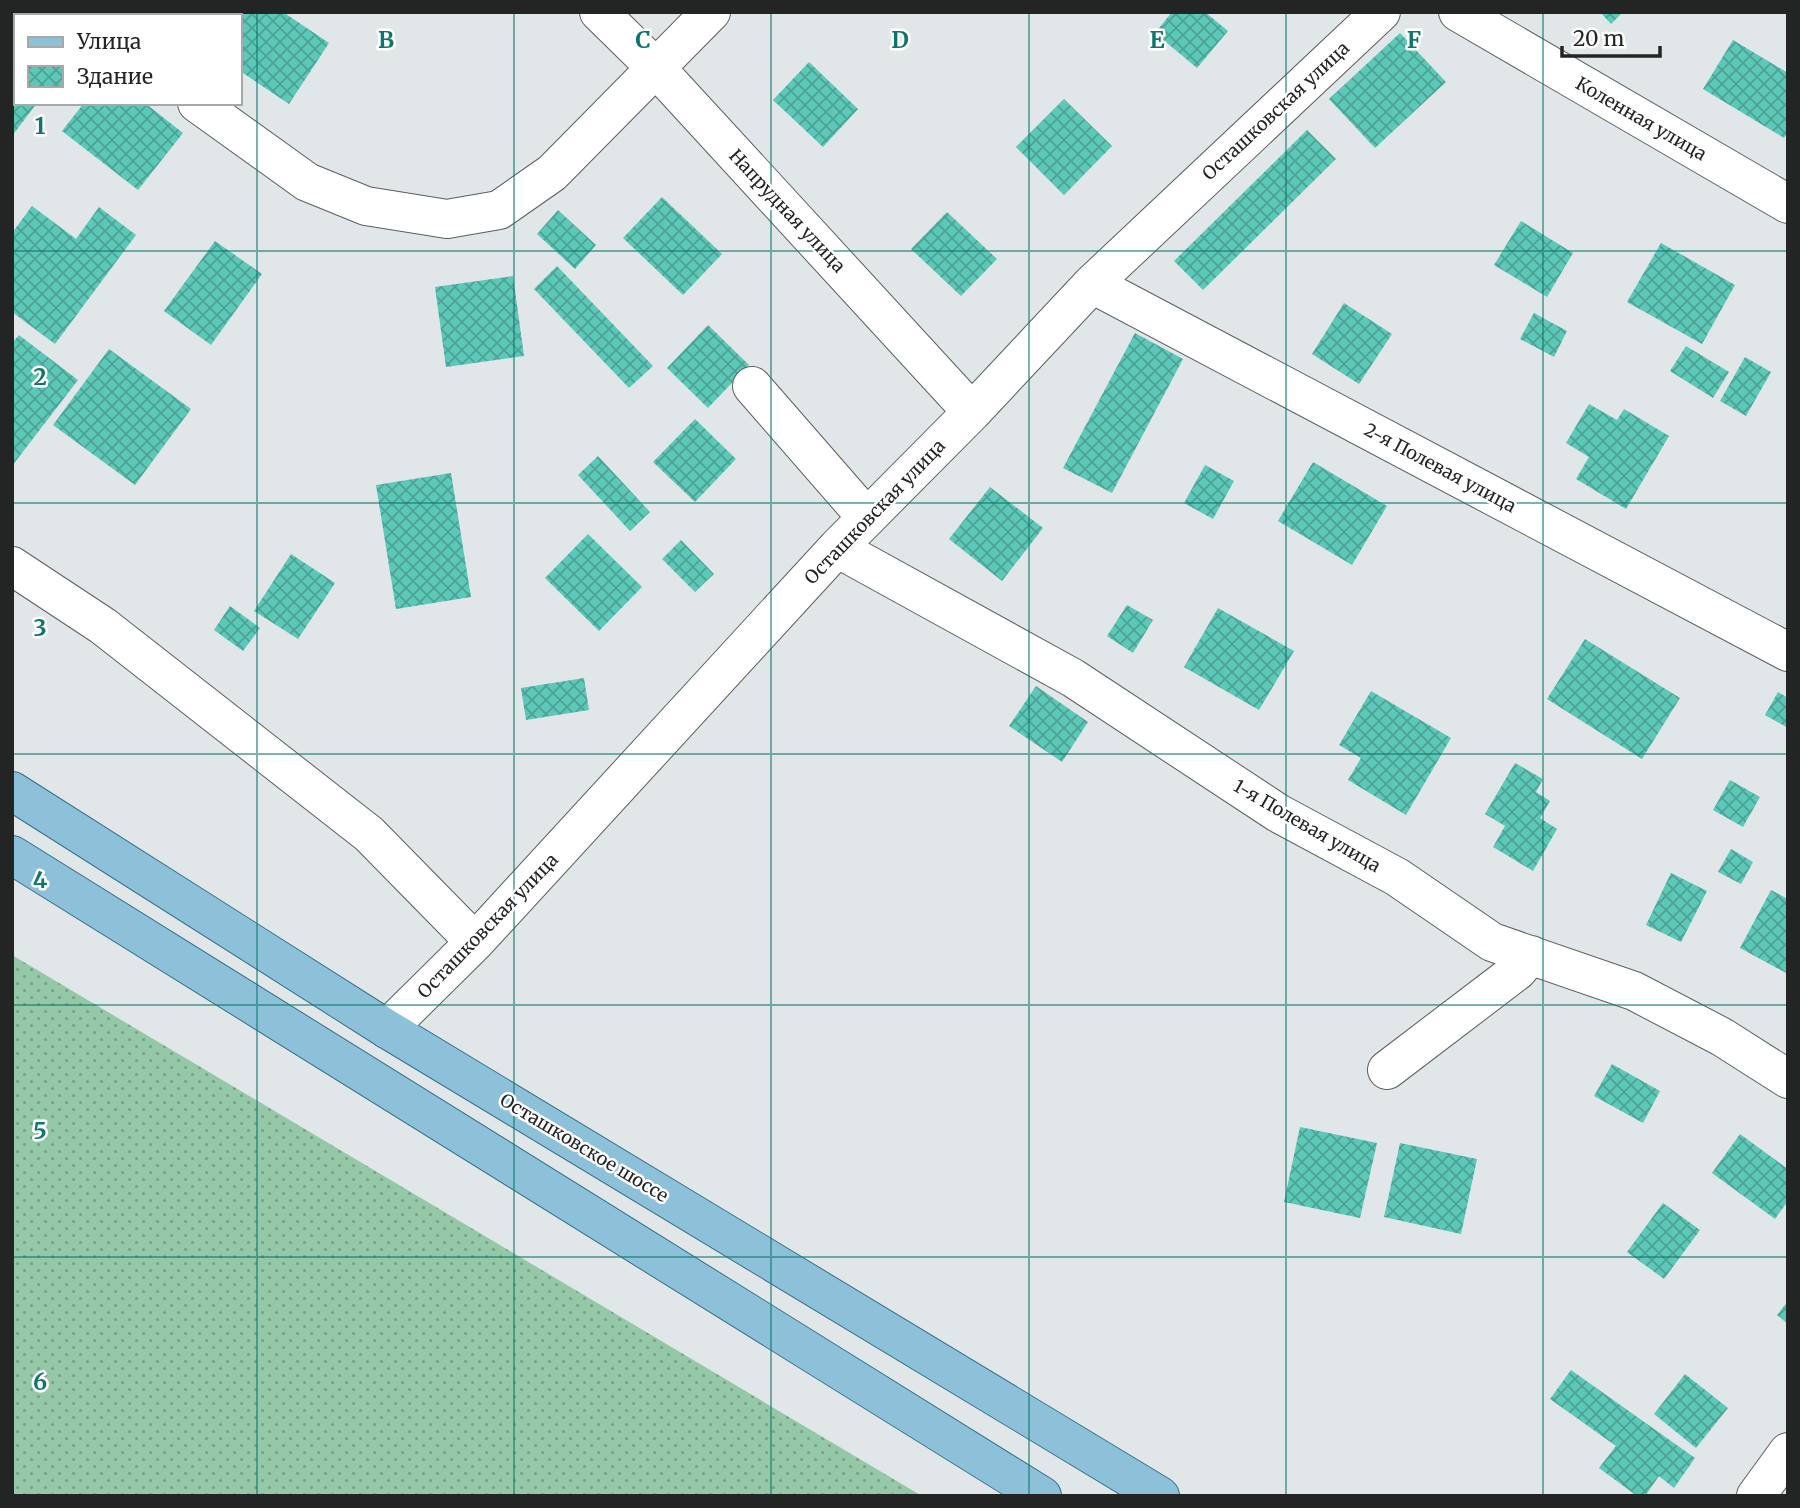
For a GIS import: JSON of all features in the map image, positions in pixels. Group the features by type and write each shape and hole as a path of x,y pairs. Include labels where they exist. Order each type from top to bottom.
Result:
{"main road":[{"name":"Осташковское шоссе","path":"12,791 387,1029 1160,1496"},
{"path":"12,856 1042,1496"}],"street":[{"name":"Напрудная улица","path":"599,12 655,67 972,412"},
{"path":"200,105 307,182 366,206 447,219 499,210 552,173 711,12"},
{"name":"Осташковская улица","path":"387,1029 475,942 837,548 972,412 1092,284 1381,12"},
{"name":"Коленная улица","path":"1458,12 1788,204"},
{"name":"2-я Полевая улица","path":"1092,284 1788,652"},
{"path":"752,386 867,518"},
{"name":"1-я Полевая улица","path":"837,548 1073,678 1278,813 1397,877 1492,942 1634,991 1722,1037 1788,1079"},
{"path":"12,566 103,626 369,834 475,942"},
{"path":"1387,1070 1517,971 1531,955"},
{"path":"1756,1496 1788,1452"}],"green space":[{"path":"12,955 922,1496 12,1496"}],"building":[{"path":"283,12 329,43 289,104 242,72 242,14 233,14"},
{"path":"1172,12 1205,12 1228,31 1197,68 1155,33"},
{"path":"1600,12 1623,12 1611,24"},
{"path":"1400,33 1446,82 1375,148 1329,99"},
{"path":"1733,40 1788,73 1788,132 1784,138 1703,89"},
{"path":"809,62 858,109 823,147 773,100"},
{"path":"12,81 14,105 35,105 12,136"},
{"path":"1064,99 1112,146 1064,195 1016,147"},
{"path":"82,105 148,105 183,133 138,190 62,131"},
{"path":"1307,130 1336,159 1203,290 1174,261"},
{"path":"662,197 722,254 683,295 623,238"},
{"path":"32,206 76,239 99,207 136,235 55,344 12,312 12,233"},
{"path":"558,210 596,245 575,269 537,234"},
{"path":"947,212 997,259 961,296 911,249"},
{"path":"1521,221 1573,253 1547,297 1494,265"},
{"path":"215,241 262,274 211,345 164,311"},
{"path":"1661,243 1735,285 1702,344 1627,302"},
{"path":"557,266 653,366 629,388 534,289"},
{"path":"513,276 524,356 446,367 435,287"},
{"path":"1344,303 1392,334 1359,384 1312,354"},
{"path":"1534,313 1567,331 1554,357 1520,339"},
{"path":"708,325 749,365 708,408 667,368"},
{"path":"1135,333 1183,359 1112,493 1063,468"},
{"path":"19,335 78,380 12,466 12,343"},
{"path":"1686,346 1729,372 1713,398 1670,371"},
{"path":"109,349 191,409 135,485 53,425"},
{"path":"1745,357 1771,372 1746,416 1720,401"},
{"path":"1589,404 1617,420 1624,409 1669,436 1626,509 1576,479 1589,457 1566,443"},
{"path":"695,419 736,459 695,502 653,462"},
{"path":"598,456 650,512 630,531 578,475"},
{"path":"1313,462 1387,506 1352,565 1278,521"},
{"path":"1205,465 1234,481 1213,519 1184,503"},
{"path":"451,473 471,597 396,609 376,485"},
{"path":"990,487 1043,528 1002,581 949,539"},
{"path":"588,534 642,587 599,631 545,578"},
{"path":"681,540 714,574 695,592 662,559"},
{"path":"291,554 335,583 298,639 254,611"},
{"path":"1127,605 1153,620 1133,653 1107,636"},
{"path":"230,606 260,628 243,651 214,630"},
{"path":"1218,608 1294,651 1259,710 1184,667"},
{"path":"1585,639 1680,698 1642,759 1547,699"},
{"path":"584,678 589,710 526,720 521,688"},
{"path":"1036,686 1088,722 1062,762 1009,726"},
{"path":"1371,691 1451,738 1406,815 1348,780 1361,758 1339,745"},
{"path":"1778,692 1788,698 1788,728 1765,715"},
{"path":"1515,763 1543,779 1536,792 1550,801 1540,818 1557,829 1533,871 1493,847 1505,826 1485,814"},
{"path":"1730,780 1760,797 1743,827 1713,810"},
{"path":"1731,849 1753,862 1741,884 1718,872"},
{"path":"1671,873 1707,891 1681,942 1646,925"},
{"path":"1771,890 1788,899 1788,974 1740,948"},
{"path":"1612,1064 1660,1091 1643,1123 1594,1096"},
{"path":"1300,1127 1377,1143 1360,1218 1284,1202"},
{"path":"1740,1134 1788,1169 1788,1201 1775,1219 1712,1173"},
{"path":"1400,1143 1477,1159 1461,1234 1384,1217"},
{"path":"1663,1203 1700,1230 1664,1279 1627,1252"},
{"path":"1788,1301 1788,1324 1777,1315"},
{"path":"1571,1370 1695,1458 1674,1488 1659,1476 1645,1496 1637,1496 1599,1468 1616,1446 1550,1399"},
{"path":"1685,1374 1728,1408 1696,1448 1654,1414"}]}
